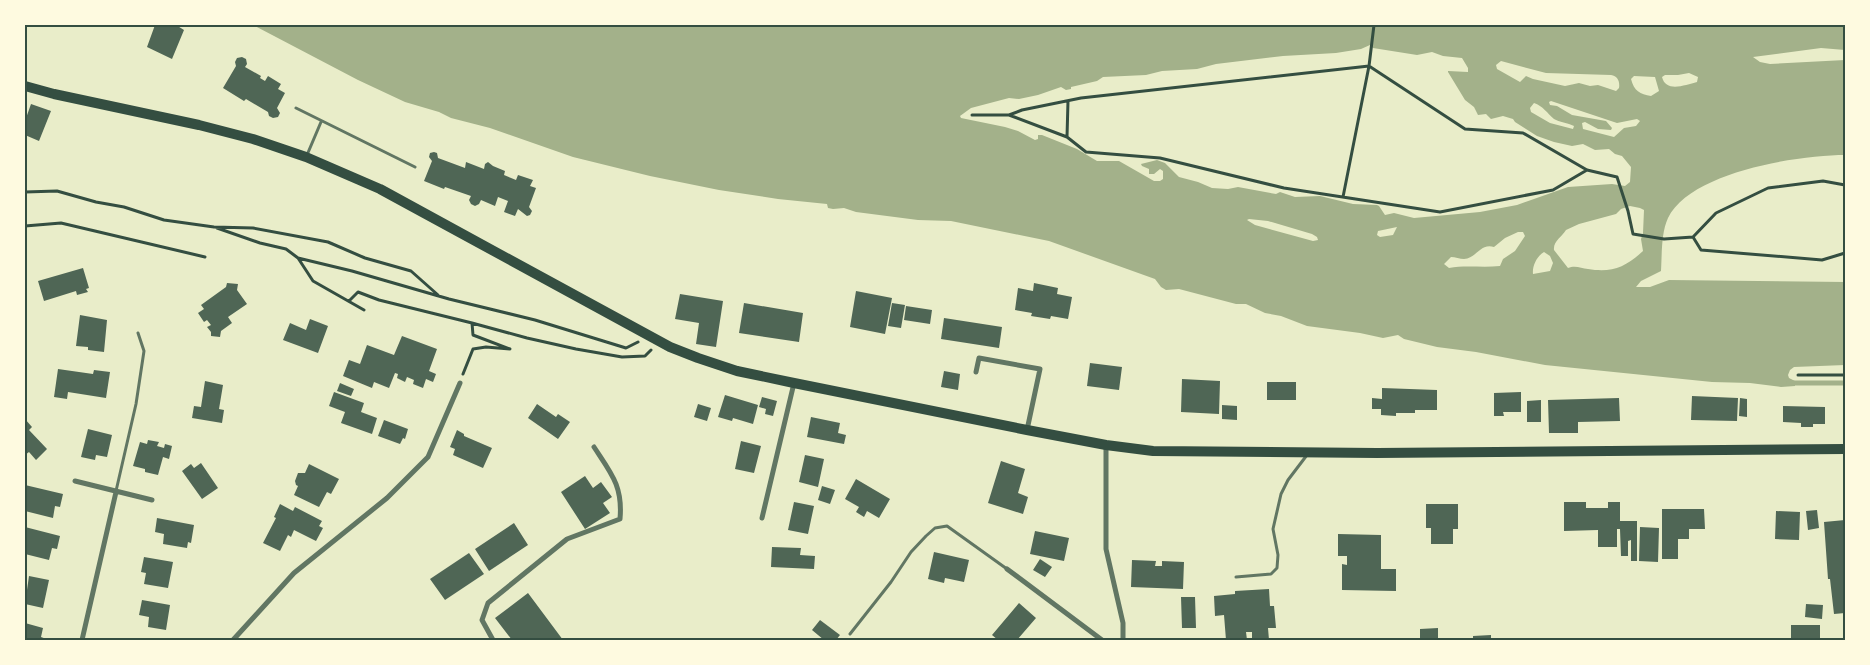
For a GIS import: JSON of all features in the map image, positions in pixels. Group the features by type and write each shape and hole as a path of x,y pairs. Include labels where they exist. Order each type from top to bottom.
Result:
{"main road":[{"path":"25,86 253,139 306,157 380,189 670,347 698,358 737,371 1028,430 1106,445 1153,451 1309,453 1845,449"}],"street":[{"path":"976,372 979,358 1040,369 1028,430"},
{"path":"233,640 294,573 387,498 428,457 460,383"},
{"path":"762,518 794,383"},
{"path":"1106,445 1106,549 1123,623 1123,640"},
{"path":"494,640 482,620 488,603 568,539 620,519 621,501 614,478 594,447"},
{"path":"75,481 152,500"},
{"path":"82,640 116,492"},
{"path":"1007,569 1102,640"}],"lane":[{"path":"296,108 415,167"},
{"path":"306,157 322,122"},
{"path":"116,492 136,404 144,351 138,333"},
{"path":"1236,577 1271,574 1277,568 1278,555 1273,529 1281,494 1288,480 1309,453"},
{"path":"850,634 891,582 911,552 935,528 947,526 1007,569"}],"path":[{"path":"1343,197 1369,66 1374,25"},
{"path":"1009,115 1022,110 1080,98 1369,66 1465,129 1523,133 1587,170 1617,177 1633,234 1664,239 1693,237 1716,213 1768,188 1823,181 1845,185"},
{"path":"1067,137 1068,101"},
{"path":"972,115 1009,115 1067,137 1086,152 1160,158 1284,188 1440,212 1553,190 1587,170"},
{"path":"25,192 57,191 96,202 124,207 164,220 214,227 253,228 328,242 365,258 411,271 438,296"},
{"path":"25,226 61,223 205,257"},
{"path":"214,227 260,243 286,248 298,258 313,281 364,310"},
{"path":"1693,237 1701,250 1822,260 1845,253"},
{"path":"298,258 535,320 626,348 656,338"},
{"path":"349,301 358,292 379,300 527,338 622,357 645,356 656,338"},
{"path":"460,383 473,349 486,347 510,349 473,335 472,324"},
{"path":"1798,375 1845,375"}],"shaded area":[{"path":"253,25 1845,25 1845,50 1821,48 1753,57 1760,62 1770,64 1845,60 1845,155 1801,158 1747,169 1698,189 1680,202 1668,218 1663,237 1661,271 1641,281 1636,287 1650,287 1669,280 1845,282 1845,365 1794,367 1788,375 1789,378 1795,381 1795,386 1781,387 1750,383 1712,382 1545,365 1437,347 1404,339 1398,335 1383,338 1307,326 1281,316 1265,313 1246,304 1236,304 1179,289 1166,290 1155,279 1049,241 951,221 918,220 856,212 844,208 833,209 828,208 827,204 719,190 650,176 573,157 490,128 451,118 439,112 405,102 358,80","holes":["1370,45 1373,48 1417,55 1432,52 1443,56 1462,58 1468,68 1468,72 1448,72 1465,100 1474,107 1478,115 1486,114 1491,119 1503,116 1513,119 1537,136 1554,142 1572,146 1583,144 1595,150 1609,149 1615,154 1622,156 1631,167 1630,182 1625,186 1612,184 1568,187 1517,205 1480,212 1414,218 1394,213 1385,215 1377,205 1353,204 1320,196 1295,197 1280,192 1276,194 1238,187 1228,189 1212,188 1179,177 1165,163 1157,160 1141,164 1149,169 1149,174 1154,174 1160,169 1163,171 1163,179 1154,181 1119,161 1097,161 1077,149 1042,135 1038,135 1038,139 1035,140 1018,131 961,118 960,116 971,108 1009,98 1019,99 1038,95 1061,87 1066,90 1071,89 1071,87 1097,81 1103,77 1146,75 1162,71 1197,69 1216,64 1283,56 1336,53 1361,49","1501,61 1546,73 1611,75 1617,78 1619,88 1616,91 1598,85 1590,86 1579,83 1565,86 1526,76 1520,82 1497,69 1496,65","1689,73 1698,77 1697,82 1676,87 1667,85 1662,77 1665,75","1634,76 1655,77 1659,91 1651,96 1644,94 1638,91 1631,79","1551,101 1617,123 1637,119 1640,121 1636,126 1624,128 1614,137 1583,129 1582,123 1585,122 1598,129 1611,130 1612,128 1606,121 1572,115 1557,106 1550,105 1549,102","1534,103 1537,104 1554,119 1574,126 1573,129 1550,123 1531,112 1530,108","1630,206 1640,208 1644,210 1641,239 1643,251 1631,261 1618,268 1604,270 1568,268 1554,250 1554,247 1566,230 1579,224 1616,214 1621,209","1247,220 1268,221 1312,234 1318,240 1313,241 1255,225","1397,227 1393,235 1380,237 1377,235 1378,231","1518,232 1523,232 1525,236 1515,251 1503,259 1500,266 1449,268 1444,264 1451,257 1468,258 1489,246 1494,247 1505,238","1544,252 1550,256 1553,263 1550,271 1533,274 1534,265 1539,256"]}],"building":[{"path":"155,25 176,25 184,30 172,59 147,47"},
{"path":"242,57 246,59 247,64 245,67 261,76 260,78 265,81 268,76 281,84 278,89 285,93 277,108 280,113 278,117 273,118 269,116 268,112 246,99 244,101 223,88 236,66 237,58"},
{"path":"31,104 51,111 39,141 25,135 25,121"},
{"path":"430,153 437,153 438,158 465,168 466,162 484,169 485,164 488,162 505,171 504,175 516,180 518,175 533,180 530,186 536,188 529,207 532,211 530,215 527,216 518,209 515,216 504,212 508,201 498,197 495,206 481,200 475,206 469,200 471,196 445,187 444,189 424,181 432,161 429,157"},
{"path":"83,268 89,288 86,289 88,292 77,295 76,291 44,301 38,281"},
{"path":"227,283 238,284 237,290 247,304 228,317 232,323 221,331 220,337 211,336 211,332 207,327 211,325 207,320 204,322 198,313 204,309 201,305 226,287"},
{"path":"1034,283 1058,288 1057,294 1072,297 1068,319 1051,316 1050,319 1031,316 1032,313 1015,310 1018,288 1033,291"},
{"path":"856,291 892,298 885,334 850,327"},
{"path":"680,294 723,301 716,347 696,344 699,323 675,319"},
{"path":"744,303 803,313 799,342 739,333"},
{"path":"892,303 905,305 901,328 888,326"},
{"path":"906,306 932,310 930,324 904,320"},
{"path":"80,315 107,320 104,352 88,350 88,347 76,346"},
{"path":"944,318 1002,327 999,348 941,339"},
{"path":"310,319 328,326 318,353 283,340 290,323 306,330"},
{"path":"402,336 437,349 429,371 436,374 433,382 426,379 423,388 413,384 414,380 407,377 405,382 397,378 398,374 395,373 389,388 374,382 372,388 343,376 349,360 360,364 367,345 394,355"},
{"path":"1090,363 1122,367 1119,390 1087,386"},
{"path":"58,369 93,374 94,370 110,372 106,398 68,392 67,399 54,397"},
{"path":"944,371 960,374 958,390 941,387"},
{"path":"1182,379 1220,381 1219,414 1181,412"},
{"path":"205,381 223,385 219,409 224,410 222,423 192,418 194,406 201,407"},
{"path":"1267,382 1296,382 1296,400 1267,400"},
{"path":"340,383 354,389 351,396 337,391"},
{"path":"1382,388 1437,390 1437,410 1415,410 1415,413 1396,413 1396,416 1381,415 1381,409 1372,409 1372,398 1382,399"},
{"path":"334,392 364,403 361,412 377,418 372,434 341,423 345,412 329,406"},
{"path":"1521,392 1521,412 1503,412 1504,416 1494,416 1494,393"},
{"path":"725,395 758,405 753,424 733,418 732,421 718,417"},
{"path":"1692,396 1738,398 1737,421 1691,420"},
{"path":"762,397 777,401 773,416 765,414 766,409 759,407"},
{"path":"1619,398 1620,421 1578,422 1578,433 1549,433 1548,400"},
{"path":"1740,398 1747,399 1747,417 1739,416"},
{"path":"1541,400 1541,422 1527,422 1527,401"},
{"path":"537,404 556,417 558,414 570,422 558,439 528,418"},
{"path":"698,404 711,408 707,421 694,417"},
{"path":"1222,405 1237,406 1237,420 1222,419"},
{"path":"1783,406 1825,407 1825,424 1801,427 1801,423 1783,422"},
{"path":"811,417 840,423 838,433 846,435 844,444 807,437"},
{"path":"25,419 32,427 29,430 47,449 36,460 29,452 25,455"},
{"path":"384,420 408,429 405,439 403,438 400,444 378,436"},
{"path":"88,429 112,435 107,457 96,455 95,460 81,457"},
{"path":"457,430 464,434 464,436 492,448 483,468 453,455 455,449 450,447"},
{"path":"148,440 159,442 157,446 164,448 165,444 172,446 169,459 163,457 158,475 145,472 145,469 133,466 140,442 147,444"},
{"path":"741,441 761,446 754,473 735,469"},
{"path":"805,455 824,459 818,487 799,482"},
{"path":"1001,461 1025,469 1018,493 1028,497 1023,514 988,503"},
{"path":"201,463 218,488 202,499 182,471 191,464 194,468"},
{"path":"309,464 339,479 331,494 327,492 319,507 294,495 298,486 295,481 298,473 305,473"},
{"path":"585,476 593,488 601,482 612,497 603,503 610,513 585,529 561,492"},
{"path":"856,479 890,499 879,518 867,511 864,517 856,512 859,507 845,499"},
{"path":"25,485 63,494 60,507 55,506 53,518 25,511"},
{"path":"822,486 835,490 830,504 818,500"},
{"path":"794,502 814,506 808,534 788,530"},
{"path":"1564,502 1586,502 1586,508 1608,508 1608,502 1620,502 1620,521 1637,521 1637,561 1631,561 1631,540 1628,541 1628,556 1621,556 1620,529 1617,529 1617,547 1598,547 1598,530 1564,531"},
{"path":"280,504 293,511 295,507 322,521 319,526 323,528 316,541 294,530 291,537 288,535 280,551 263,543 276,518 274,517"},
{"path":"1426,504 1458,504 1458,529 1453,529 1453,544 1431,544 1431,528 1426,528"},
{"path":"1662,509 1704,509 1705,529 1689,529 1689,539 1678,539 1678,559 1662,559"},
{"path":"1817,510 1819,528 1808,530 1806,511"},
{"path":"1776,511 1800,512 1799,540 1775,539"},
{"path":"157,518 194,525 191,543 188,542 187,548 163,544 164,534 155,532"},
{"path":"1845,520 1845,536 1843,537 1845,554 1845,613 1834,614 1830,579 1828,579 1824,522"},
{"path":"514,523 528,545 489,571 475,549"},
{"path":"25,527 60,536 57,549 52,548 49,560 25,554"},
{"path":"1640,527 1659,528 1658,562 1639,561"},
{"path":"1035,531 1069,538 1064,561 1030,554"},
{"path":"1338,534 1381,535 1381,569 1396,569 1396,591 1342,590 1342,564 1347,565 1347,556 1338,556"},
{"path":"772,547 801,548 800,555 815,556 814,569 771,567"},
{"path":"934,552 969,560 964,582 945,578 944,583 928,579"},
{"path":"469,553 484,574 445,600 430,579"},
{"path":"144,557 173,562 168,588 144,584 146,573 141,572"},
{"path":"1040,559 1052,567 1045,577 1033,570"},
{"path":"1132,560 1156,561 1155,566 1162,566 1162,561 1184,562 1183,589 1131,587"},
{"path":"29,576 49,580 43,608 25,604"},
{"path":"1269,589 1270,606 1274,606 1276,628 1268,628 1269,640 1252,640 1252,632 1246,632 1247,640 1226,640 1224,615 1215,616 1214,596 1235,594 1235,591"},
{"path":"528,593 563,640 512,640 495,618"},
{"path":"1181,597 1195,597 1196,628 1182,628"},
{"path":"142,600 170,605 166,630 148,627 149,617 139,615"},
{"path":"1019,603 1036,618 1017,640 998,640 992,635"},
{"path":"1806,604 1823,605 1822,619 1805,617"},
{"path":"820,620 840,635 836,640 824,640 812,630"},
{"path":"25,623 43,628 41,637 49,640 25,640"},
{"path":"1791,625 1820,625 1820,639 1791,640"},
{"path":"1438,628 1438,640 1420,640 1420,629"},
{"path":"1491,635 1491,640 1473,640 1473,636"}],"waterway":[{"path":"1789,383 1845,383"}]}
